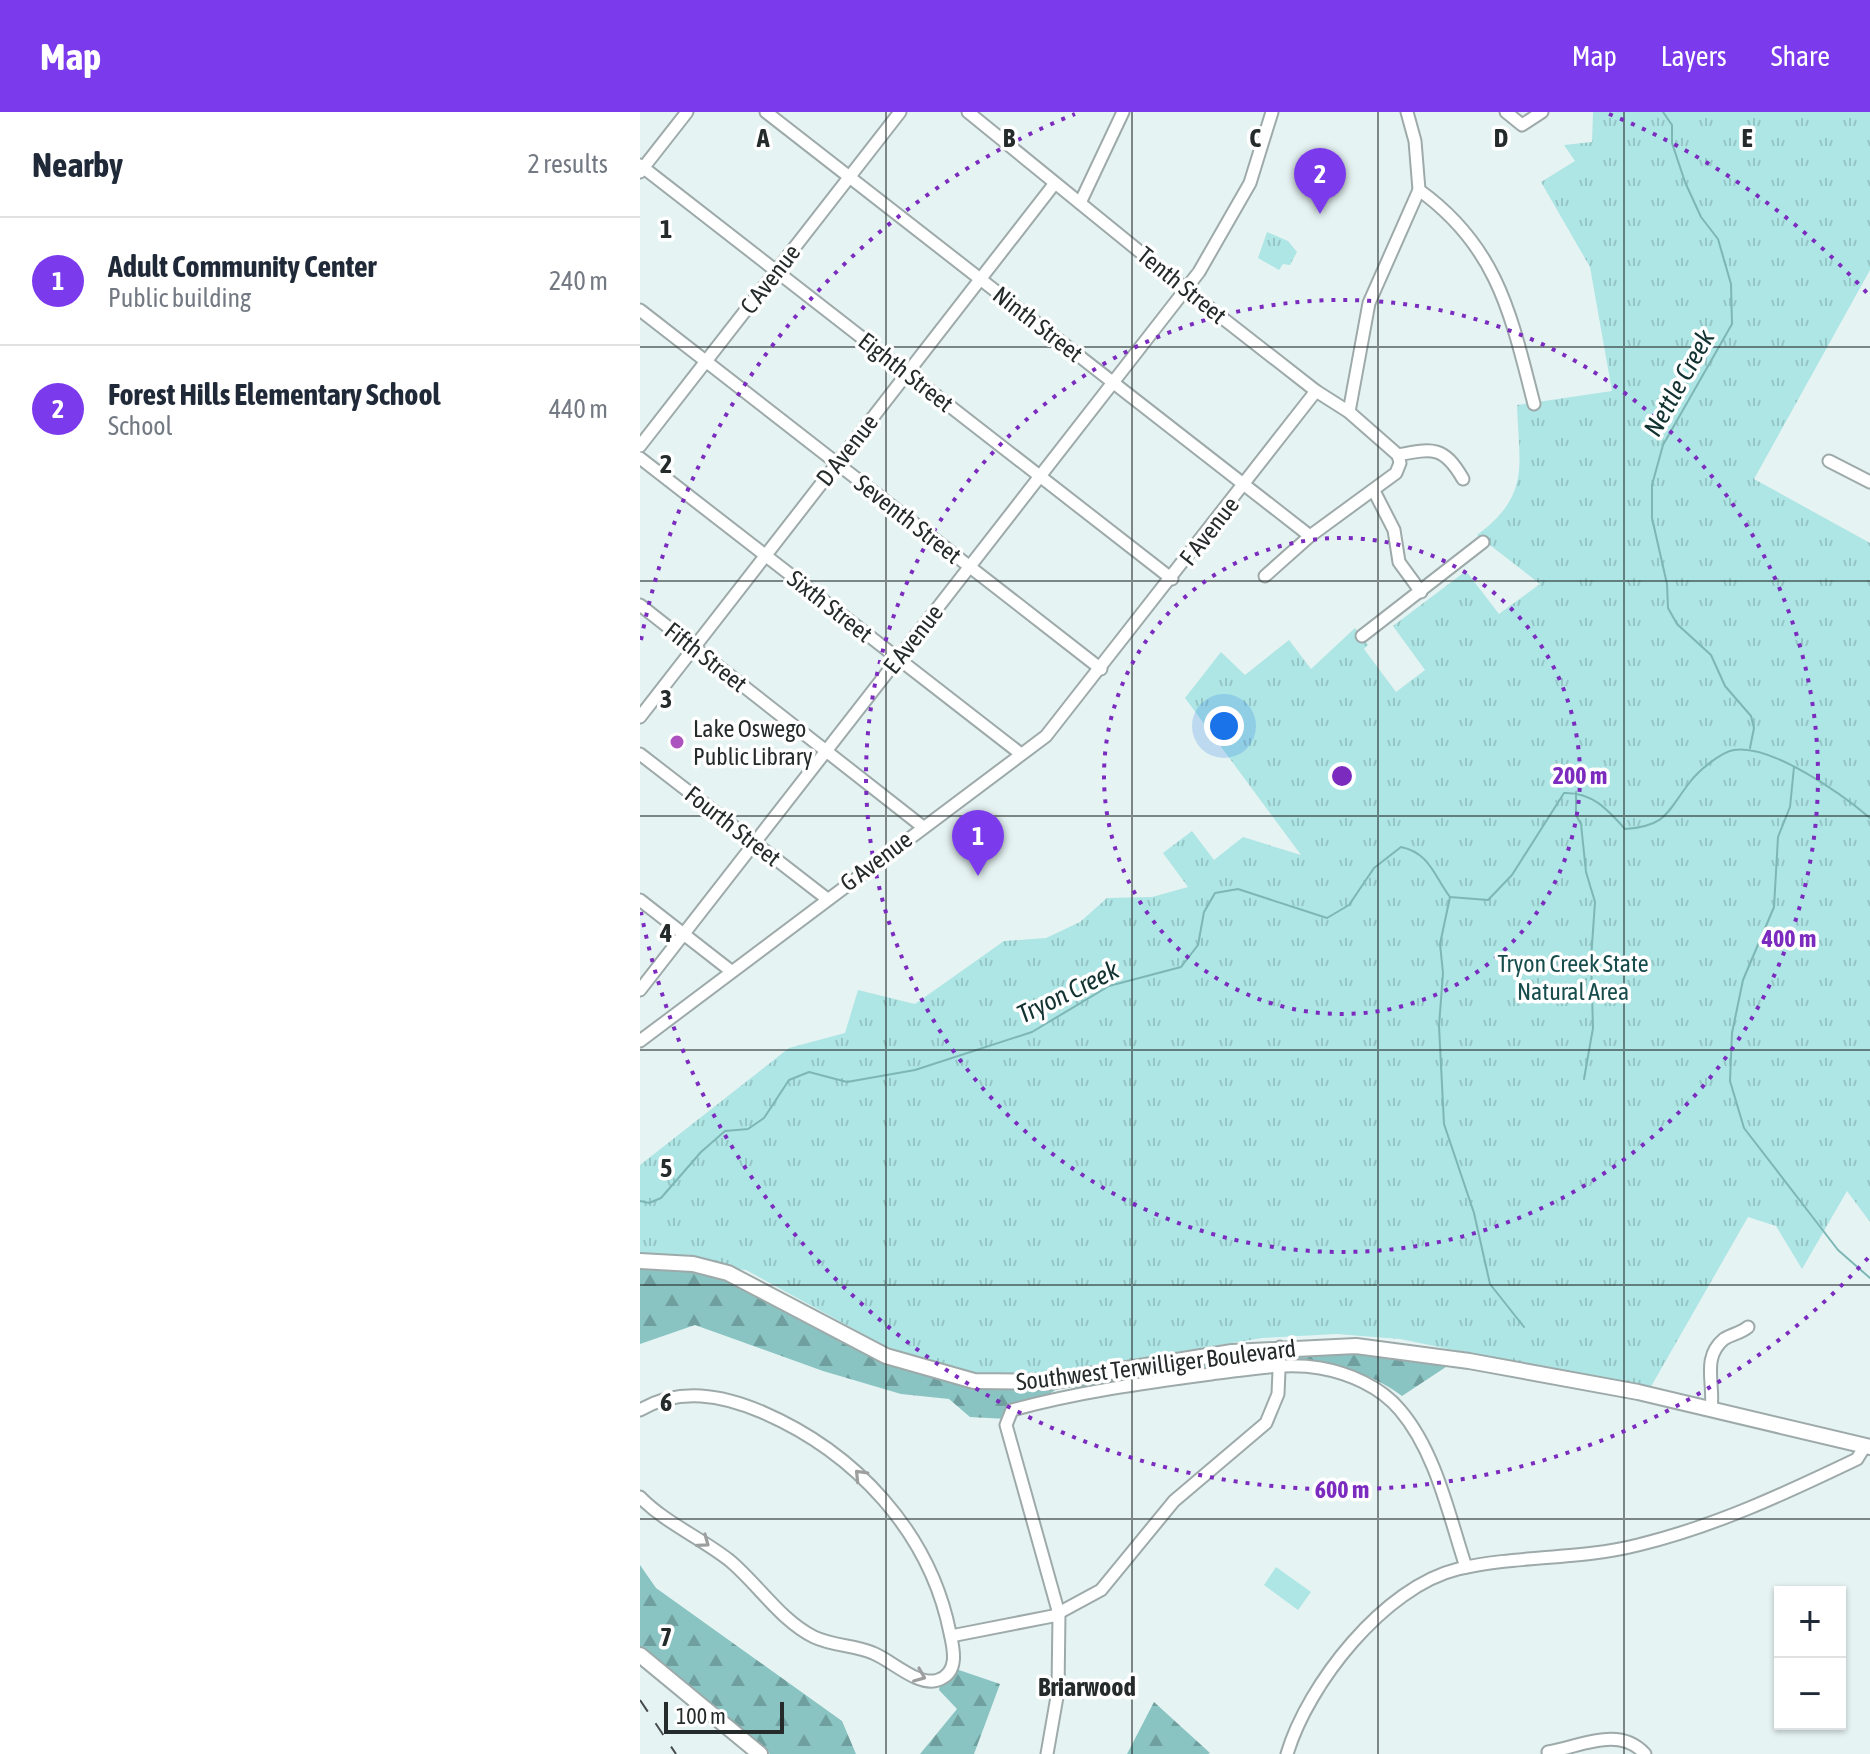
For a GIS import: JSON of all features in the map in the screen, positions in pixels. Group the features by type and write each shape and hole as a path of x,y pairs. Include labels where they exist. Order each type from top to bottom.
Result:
{"main road":[{"name":"Southwest Terwilliger Boulevard","path":"640,1261 693,1264 728,1273 886,1356 925,1370 974,1381 1047,1382 1280,1347 1347,1345 1394,1350 1647,1394 1867,1446"},
{"path":"640,1655 760,1754"}],"street":[{"path":"641,168 687,112"},
{"name":"Ninth Street","path":"766,112 1310,536"},
{"name":"C Avenue","path":"640,446 900,112"},
{"name":"Tenth Street","path":"968,112 1316,391 1349,412 1398,455"},
{"path":"1080,203 1123,112"},
{"name":"E Avenue","path":"640,990 1186,288 1218,242 1250,183 1272,112"},
{"path":"1349,412 1369,303 1419,190 1415,141 1407,112"},
{"path":"1506,112 1522,125 1542,112"},
{"name":"Eighth Street","path":"641,168 1172,579"},
{"name":"D Avenue","path":"640,717 1055,183"},
{"path":"1419,190 1450,213 1486,259 1509,309 1534,404"},
{"name":"Seventh Street","path":"640,310 1101,669"},
{"name":"F Avenue","path":"1101,669 1316,391"},
{"path":"1265,576 1310,536 1374,491 1398,469 1398,455 1436,451 1453,460 1463,479"},
{"name":"Sixth Street","path":"640,458 1021,754"},
{"path":"1829,461 1870,482"},
{"path":"1374,491 1394,530 1399,562 1421,592"},
{"path":"1362,636 1483,542"},
{"name":"Fifth Street","path":"640,605 923,827"},
{"name":"G Avenue","path":"640,1041 1053,730 1101,669"},
{"name":"Fourth Street","path":"640,754 826,898"},
{"path":"640,900 731,971"},
{"path":"1711,1409 1713,1389 1709,1371 1713,1354 1727,1337 1748,1327"},
{"path":"951,1636 1059,1614 1107,1585 1174,1501 1262,1428 1276,1403 1281,1367 1280,1347"},
{"path":"1047,1754 1058,1691 1059,1614 1006,1425 1012,1410 1097,1389 1281,1367 1342,1373 1378,1391 1400,1410 1436,1478 1466,1567"},
{"path":"640,1410 677,1396 735,1400 794,1426 830,1448 859,1473 915,1543 942,1595 954,1663 947,1676 933,1681 920,1679 873,1653 815,1637 795,1625 730,1561 640,1497"},
{"path":"1287,1754 1309,1704 1363,1631 1423,1584 1466,1567 1631,1547 1725,1519 1857,1459 1867,1446"},
{"path":"1548,1752 1613,1739 1626,1740 1645,1754"}],"green space":[{"name":"Tryon Creek State Natural Area","path":"1593,112 1870,112 1870,270 1754,479 1870,543 1870,1222 1847,1191 1802,1269 1776,1226 1748,1217 1649,1390 1400,1339 1337,1334 1262,1338 1030,1376 990,1376 935,1363 885,1346 746,1270 640,1256 640,1165 789,1048 845,1033 858,990 915,1004 1004,941 1046,938 1080,922 1107,898 1152,897 1188,887 1163,853 1192,831 1214,860 1243,837 1301,855 1185,698 1221,652 1245,675 1289,640 1311,669 1355,628 1368,645 1364,649 1396,692 1425,670 1393,626 1466,571 1499,614 1540,584 1477,535 1494,520 1514,492 1519,462 1517,405 1612,391 1590,267 1541,182 1575,161 1564,145 1592,142"},
{"path":"1267,232 1288,241 1297,252 1290,265 1283,264 1279,270 1258,258"},
{"path":"640,1268 690,1268 735,1282 913,1372 966,1384 1064,1385 1007,1419 970,1417 949,1399 901,1394 823,1371 695,1325 640,1344"},
{"path":"1331,1349 1452,1363 1402,1396 1348,1369 1287,1362 1286,1355"},
{"path":"1270,1351 1276,1364 1076,1391 1074,1383"},
{"path":"640,1565 656,1588 842,1721 856,1754 770,1754 656,1663 640,1648"},
{"path":"1276,1567 1311,1592 1298,1610 1264,1585"},
{"path":"956,1669 1000,1684 974,1754 920,1754 957,1709 939,1690 940,1682"},
{"path":"1154,1702 1210,1753 1127,1754"}],"waterway":[{"name":"Nettle Creek","path":"1663,112 1672,125 1672,143 1685,182 1701,217 1718,239 1731,284 1732,324 1663,445 1652,485 1652,518 1667,584 1668,608 1677,624 1711,655 1725,686 1751,716 1754,728 1750,748"},
{"name":"Tryon Creek","path":"640,1201 649,1203 661,1198 701,1152 725,1131 748,1129 764,1118 789,1080 809,1072 847,1082 915,1070 1032,1032 1109,986 1181,967 1198,945 1204,912 1215,893 1238,889 1327,918 1349,905 1374,868 1401,847 1419,854 1425,860 1450,897 1488,900 1512,875 1564,793 1591,799 1625,829 1639,827 1665,815 1698,773 1716,758 1734,750 1750,750 1787,763 1825,785 1870,818"},
{"path":"1794,767 1790,807 1778,837 1774,907 1743,980 1732,1033 1730,1081 1744,1128 1838,1250 1870,1278"},
{"path":"1576,792 1576,815 1581,824 1586,872 1595,902 1591,959 1593,1028 1584,1079"},
{"path":"1450,897 1440,944 1443,973 1439,1026 1444,1124 1474,1213 1490,1284 1524,1327"}],"railway":[{"path":"640,1700 676,1754"}],"place":[{"name":"Forest Hills Elementary School","path":"1320,214"},
{"name":"Lake Oswego Public Library","path":"677,742"},
{"name":"Adult Community Center","path":"978,876"}],"district":[{"name":"Briarwood","path":"1087,1687"}]}
